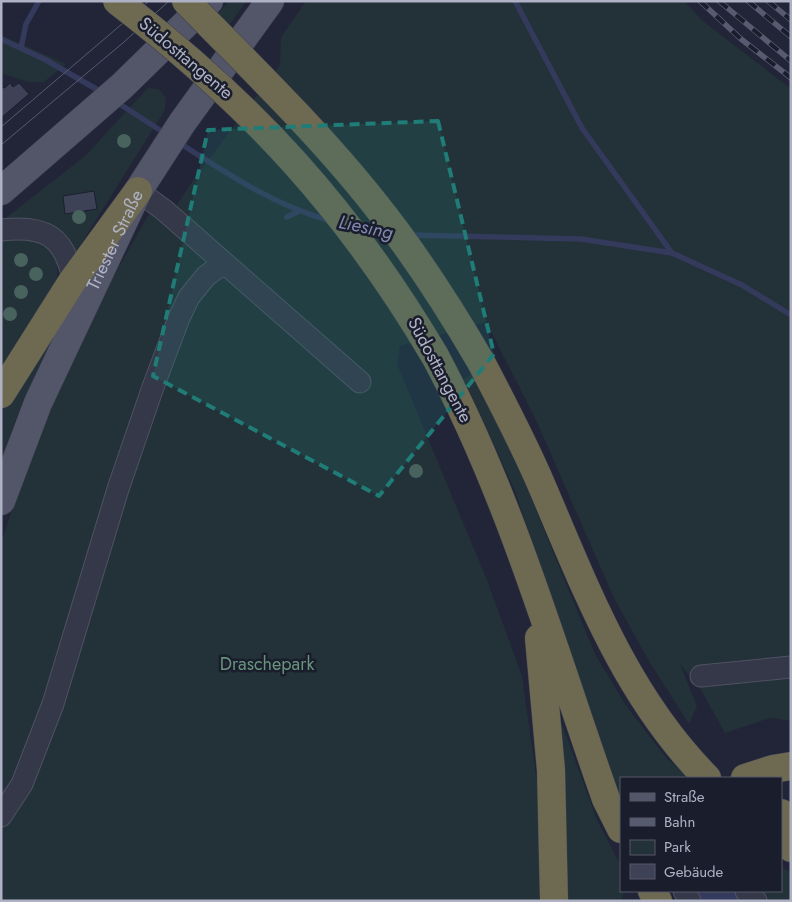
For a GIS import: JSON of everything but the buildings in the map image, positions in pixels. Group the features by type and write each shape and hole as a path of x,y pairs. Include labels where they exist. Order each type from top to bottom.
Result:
{"highway":[{"name":"Südosttangente","path":"117,1 193,61 264,127 296,162 358,238 412,317 456,396 494,480 606,799 620,827"},
{"name":"Südosttangente","path":"186,1 299,118 375,204 429,278 480,362 523,445 605,634 639,694 687,758 707,777"},
{"path":"1,394 72,280 138,191"},
{"path":"534,590 550,770 554,901"},
{"path":"687,758 720,777"},
{"path":"748,777 773,769 791,766"}],"main road":[{"path":"1,191 122,86 209,1"},
{"name":"Triester Straße","path":"1,501 38,403 138,191 182,123 270,1"}],"lane":[{"path":"138,191 224,263 360,382"},
{"path":"1,230 39,229 57,241 69,259 72,280"},
{"path":"1,816 22,784 53,704 118,489 152,387 179,318 189,297 206,276 224,263"},
{"path":"700,676 791,667"},
{"path":"747,892 756,901"}],"highlighted area":[{"path":"438,121 494,354 379,496 153,376 208,130"}],"green space":[{"path":"229,1 247,1 229,25 218,14"},
{"name":"Draschepark","path":"306,1 684,1 703,21 791,89 791,721 770,718 725,733 701,690 680,664 697,706 689,724 650,663 614,598 536,420 486,322 400,346 397,364 487,580 522,676 539,797 539,901 1,901 1,543 27,465 82,332 151,210 174,209 194,179 280,65 281,37"},
{"path":"1,35 66,64 44,82 28,82 1,73"},
{"path":"148,88 159,89 166,98 165,110 76,252 70,240 63,232 46,222 37,220 3,220 85,156"},
{"path":"1,237 35,239 53,251 58,262 56,288 1,374"},
{"path":"49,334 54,337 15,421 1,464 1,412"},
{"path":"472,374 505,435 595,654 625,704 667,759 689,777 620,777 620,796 619,794 515,491 464,379"},
{"path":"559,716 597,820 620,864 620,892 624,892 621,901 564,901"},
{"path":"782,868 791,872 791,901 743,901 735,892 782,892"}],"water":[{"path":"697,892 735,892 743,901 702,901"}],"waterway":[{"path":"21,48 26,24 39,1"},
{"path":"515,1 582,128 672,253"},
{"name":"Liesing","path":"1,39 46,60 103,93"},
{"name":"Liesing","path":"115,101 166,134"},
{"name":"Liesing","path":"178,142 233,177 271,198 310,215 331,221"},
{"path":"287,217 299,211"},
{"name":"Liesing","path":"362,229 387,235"},
{"name":"Liesing","path":"409,235 581,239 672,253 742,285 791,315"}],"tram line":[{"path":"1,127 149,1"},
{"path":"1,145 124,42 169,1"}],"railway":[{"path":"700,1 741,39 791,78"},
{"path":"719,1 791,61"},
{"path":"748,1 791,37"},
{"path":"768,1 791,20"}]}
